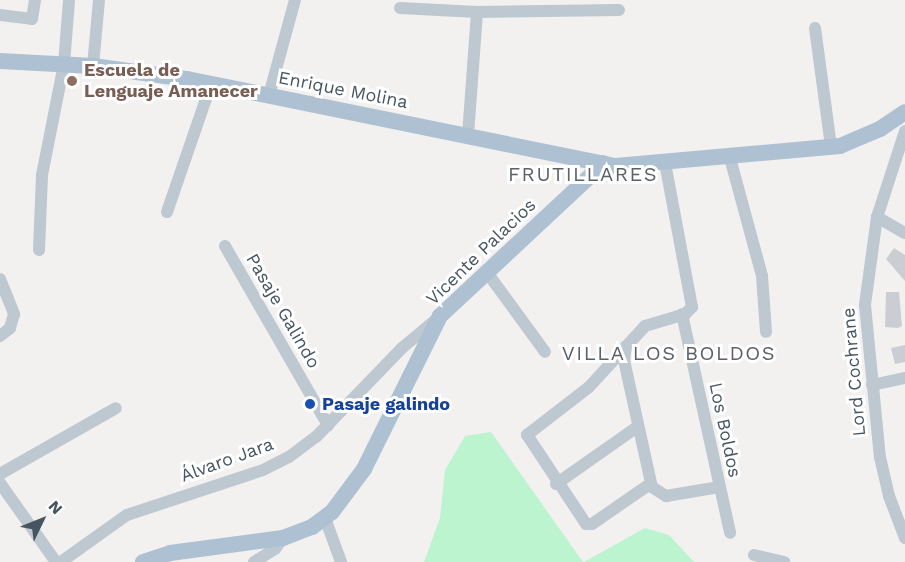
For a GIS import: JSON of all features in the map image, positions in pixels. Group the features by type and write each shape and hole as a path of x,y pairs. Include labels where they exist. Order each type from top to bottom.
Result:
{"main road":[{"name":"Enrique Molina","path":"0,61 93,66 211,84 604,163"},
{"path":"604,163 665,163 831,147 868,135 905,112"},
{"name":"Vicente Palacios","path":"147,561 178,552 283,538 325,518 358,480 440,316 604,163"}],"street":[{"path":"0,15 32,19 35,0"},
{"path":"39,250 42,175 64,64 69,0"},
{"path":"93,66 99,0"},
{"path":"269,96 295,0"},
{"path":"400,8 477,12 619,10"},
{"path":"468,135 477,12"},
{"path":"815,28 831,147"},
{"path":"167,212 211,84"},
{"name":"Lord Cochrane","path":"905,131 877,217 865,305 872,386 884,477 905,538"},
{"path":"730,158 762,276 766,332"},
{"path":"650,484 588,525 556,484 528,442 528,432 589,387 650,323 690,310 693,301 665,163"},
{"path":"877,217 905,232"},
{"name":"Pasaje Galindo","path":"225,246 328,425"},
{"path":"486,271 545,352"},
{"path":"0,279 14,314 10,328 0,336"},
{"name":"Los Boldos","path":"682,314 730,533"},
{"name":"Álvaro Jara","path":"61,562 127,514 276,464 328,425 402,348 440,316"},
{"path":"627,345 624,360 650,484 666,496 719,487"},
{"path":"872,386 905,378"},
{"path":"0,474 116,408"},
{"path":"556,484 637,427"},
{"path":"0,483 56,562"},
{"path":"325,518 341,562"},
{"path":"254,562 275,549 283,538"},
{"path":"754,555 784,562"}],"green space":[{"path":"491,432 583,562 424,562 440,518 445,470 465,436"},
{"path":"645,528 669,535 694,562 584,562"}],"building":[{"path":"894,248 905,255 905,281 886,259"},
{"path":"886,292 899,292 902,326 898,328 885,327"},
{"path":"905,345 905,362 895,364 891,348"}],"place":[{"name":"Escuela de Lenguaje Amanecer","path":"72,81"},
{"name":"Pasaje galindo","path":"310,404"}],"district":[{"name":"FRUTILLARES","path":"583,174"},
{"name":"VILLA LOS BOLDOS","path":"669,353"}]}
